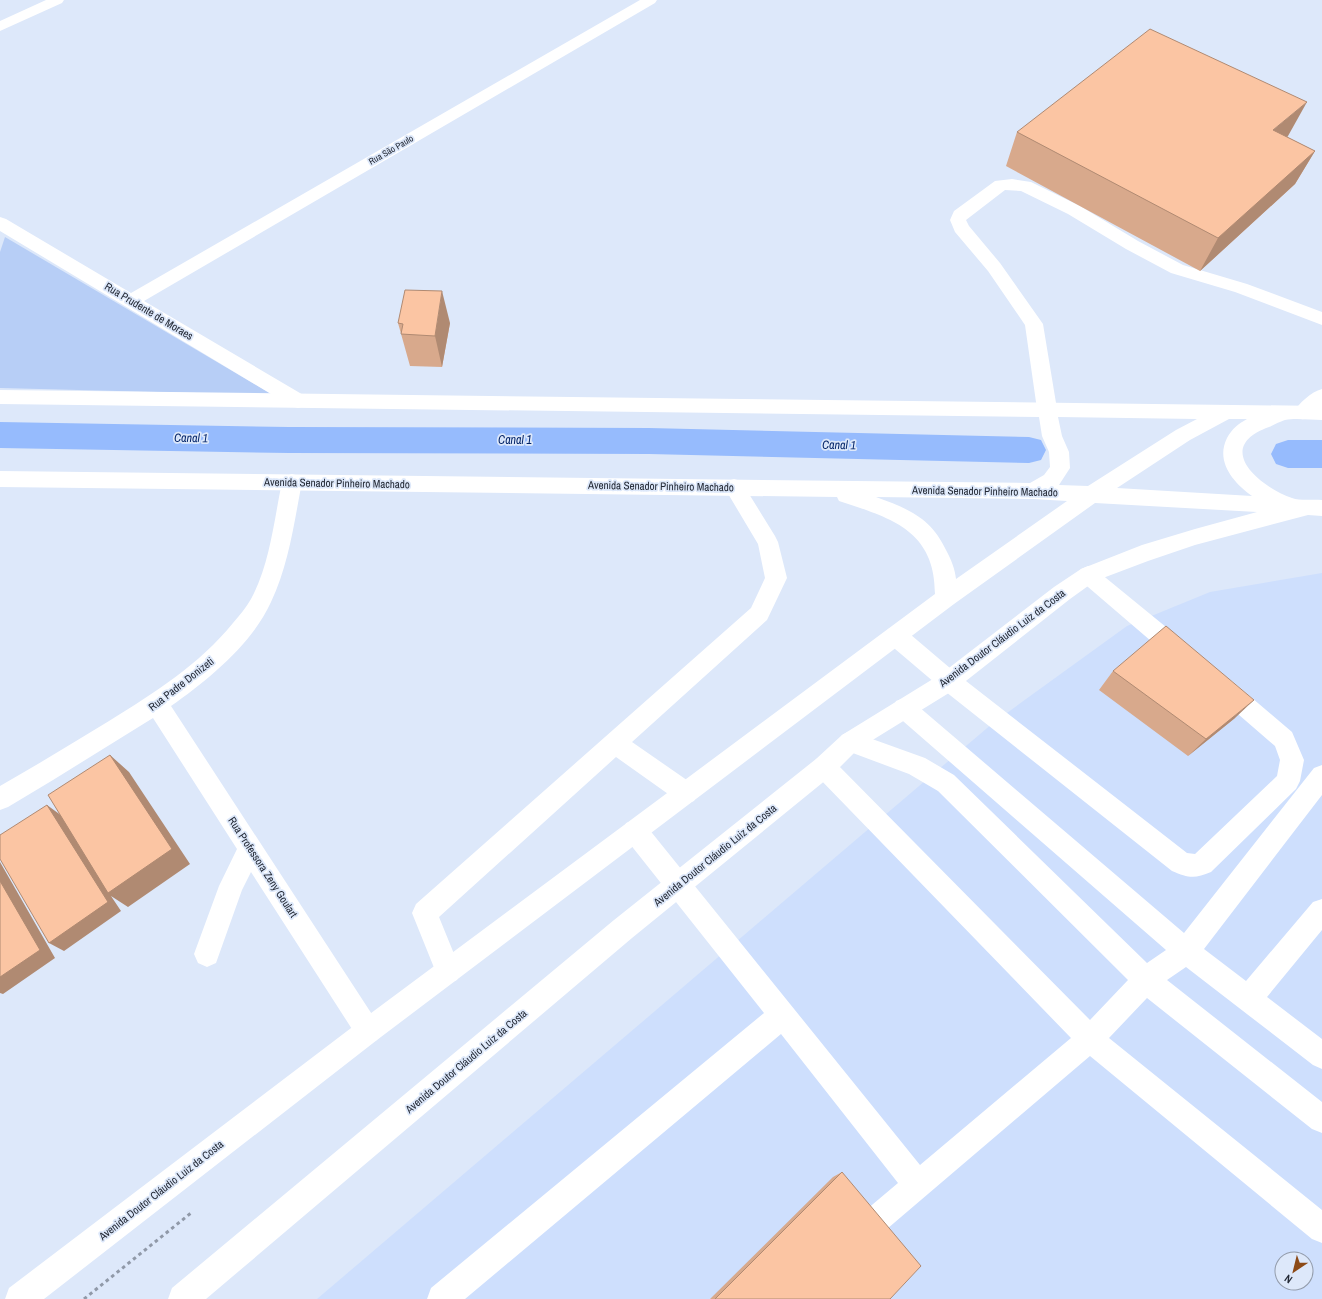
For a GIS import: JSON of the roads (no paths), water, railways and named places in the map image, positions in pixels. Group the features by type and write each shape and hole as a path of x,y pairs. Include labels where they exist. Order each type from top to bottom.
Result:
{"main road":[{"path":"0,27 57,0"},
{"name":"Rua São Paulo","path":"132,300 650,0"},
{"path":"1033,491 1051,481 1060,468 1059,452 1052,436 1046,409 1034,324 994,267 961,228 958,220 960,215 1001,185 1012,184 1025,186 1074,210 1132,245 1176,269 1241,288 1319,318"},
{"name":"Rua Prudente de Moraes","path":"1,226 132,300 298,401"},
{"path":"1306,508 1265,494 1240,475 1233,461 1233,446 1239,436 1248,427 1294,413 1322,396"},
{"path":"0,397 1322,413"},
{"name":"Avenida Doutor Cláudio Luiz da Costa","path":"20,1299 368,1031 946,598 1092,494 1183,435 1226,412"},
{"name":"Avenida Senador Pinheiro Machado","path":"0,479 1033,491 1136,496 1306,508"},
{"name":"Rua Padre Donizeti","path":"0,799 86,749 157,704 194,676 221,652 241,630 262,601 273,573 292,482"},
{"path":"448,971 425,913 759,614 776,578 768,542 734,487"},
{"path":"823,488 893,512 921,528 935,548 945,573 946,598"},
{"name":"Avenida Doutor Cláudio Luiz da Costa","path":"183,1299 623,929 824,767 850,742 949,681 1088,575 1142,554 1195,537 1306,508"},
{"path":"896,636 949,681 1181,862 1194,866 1202,864 1288,781 1292,760 1284,739 1088,575"},
{"name":"Rua Professora Zeny Goulart","path":"157,704 368,1031"},
{"path":"904,708 1186,951 1322,1056"},
{"path":"850,742 917,766 946,783 1146,980 1322,1119"},
{"path":"615,743 686,793"},
{"path":"824,767 1090,1039 1322,1229"},
{"path":"842,1249 1090,1039 1146,980 1186,951 1322,776"},
{"path":"635,831 918,1184"},
{"path":"207,954 231,886 250,848"},
{"path":"1248,999 1322,911"},
{"path":"442,1299 783,1015"}],"waterway":[{"name":"Canal 1","path":"0,435 289,440 649,441 1029,450"},
{"name":"Canal 1","path":"1288,454 1322,454"}]}
